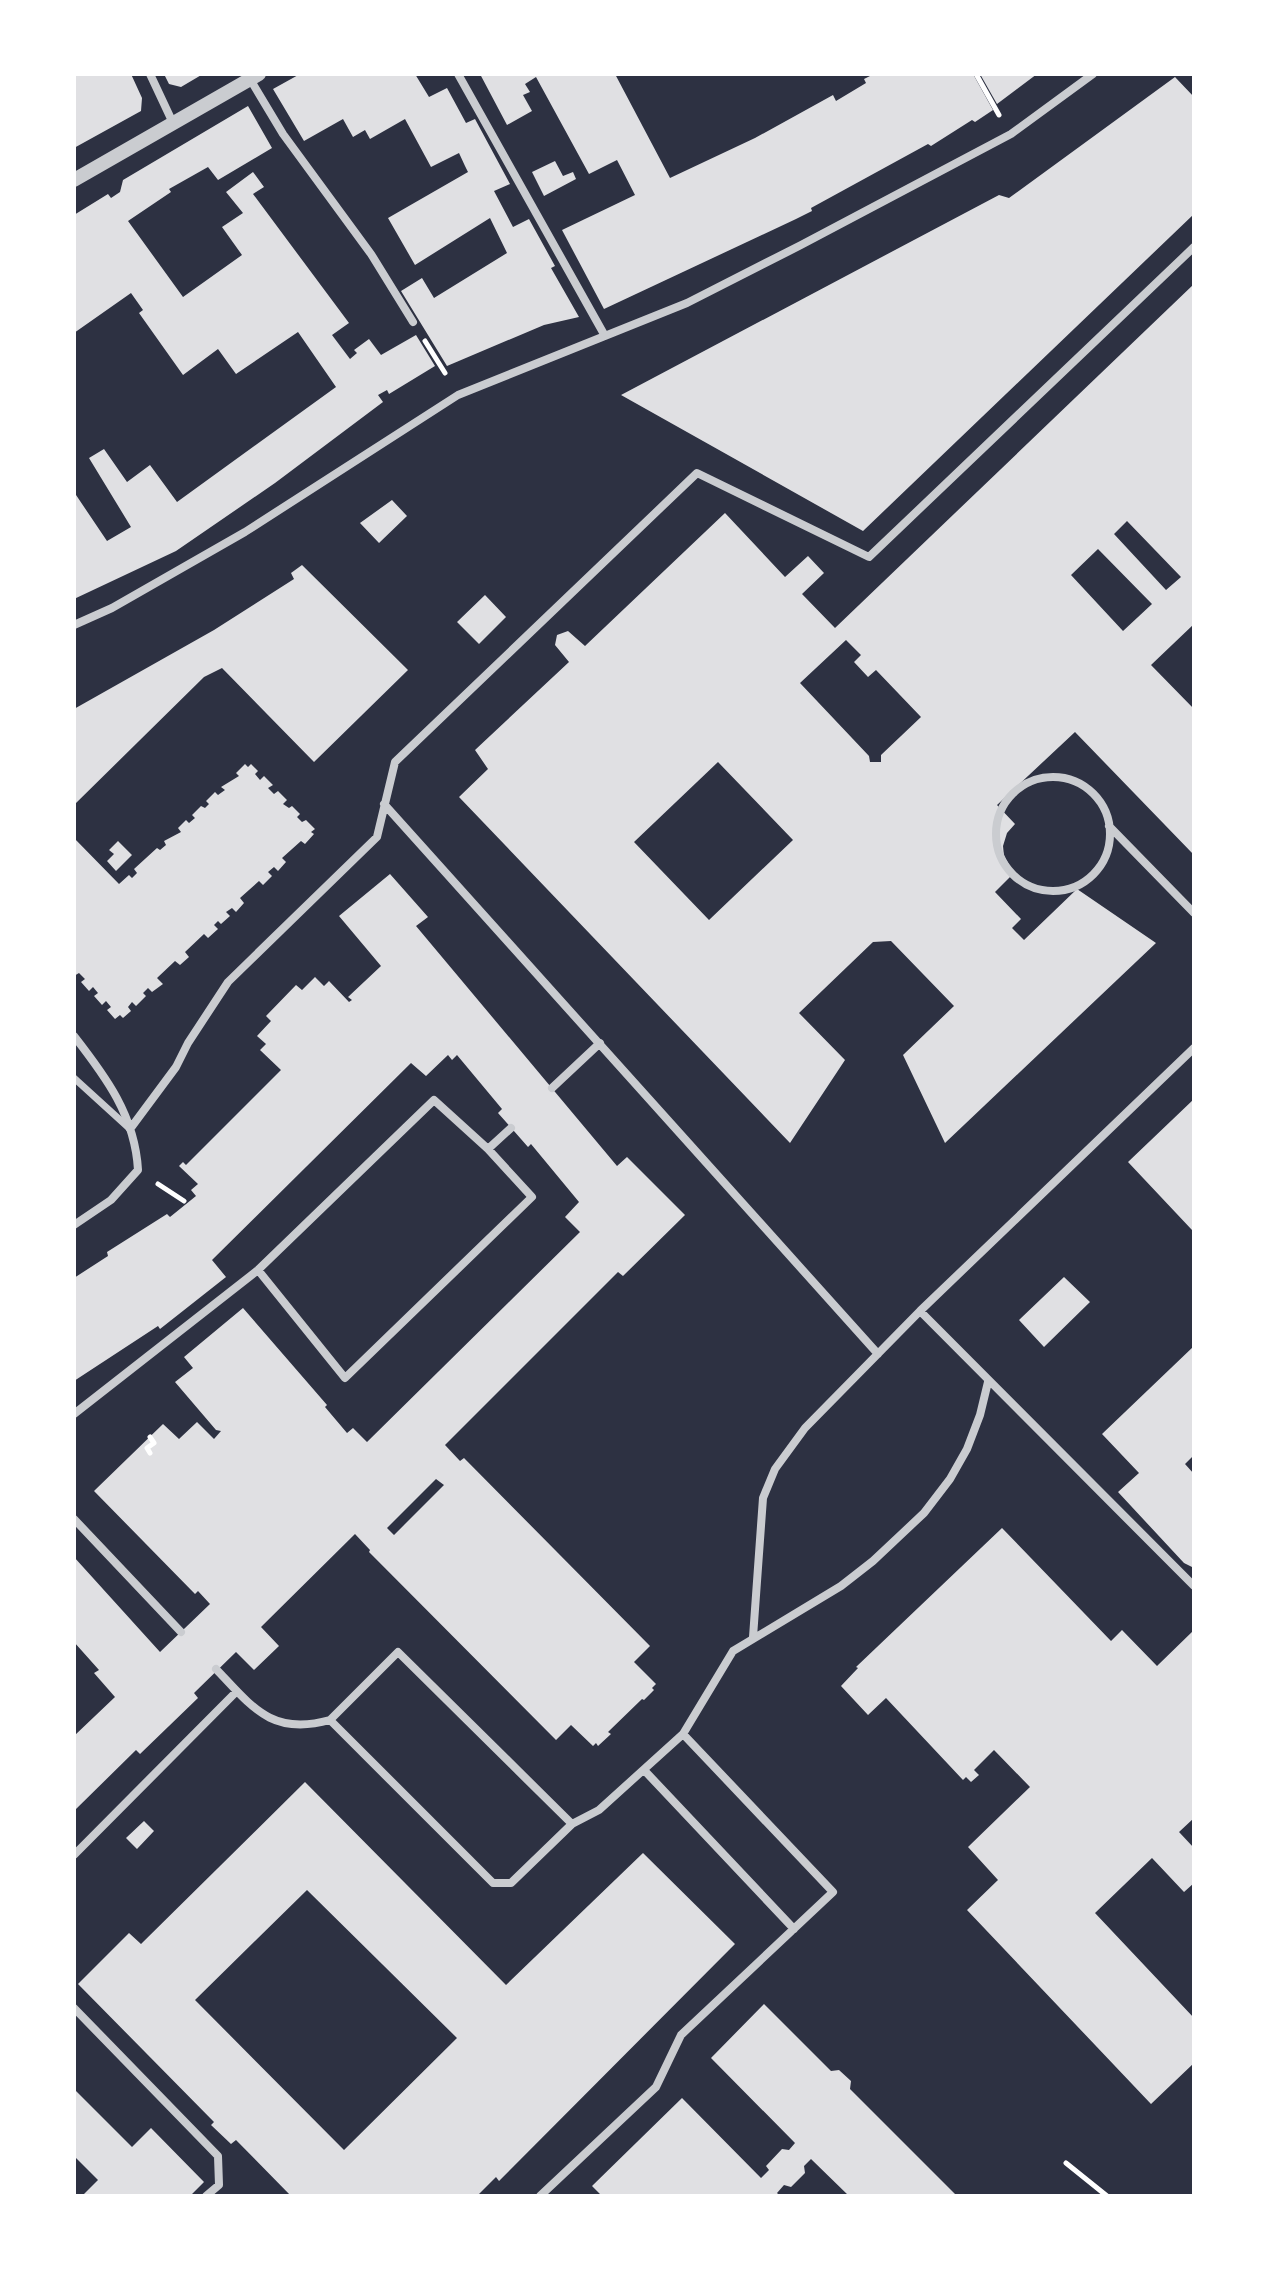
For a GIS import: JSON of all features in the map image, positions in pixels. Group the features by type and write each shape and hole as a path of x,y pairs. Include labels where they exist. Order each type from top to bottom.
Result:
{"street":[{"path":"150,74 173,123"},
{"path":"458,74 605,336"},
{"path":"74,625 112,608 245,532 458,395 687,303 1011,134 1093,74"},
{"path":"74,180 254,76 283,134 371,254 413,322"},
{"path":"130,1129 176,1067 228,982 377,837 395,762 697,473 869,557 1194,247"},
{"path":"1109,826 1109,845 1102,863 1089,878 1072,888 1053,891 1034,888 1017,879 1004,864 996,846 996,827 1001,809 1011,794 1026,783 1043,777 1061,777 1079,783 1094,793 1104,808 1109,826 1194,913"},
{"path":"384,804 878,1354"},
{"path":"74,1036 109,1081 136,1143 138,1170 111,1200 74,1225"},
{"path":"552,1088 600,1043"},
{"path":"753,1637 763,1498 775,1469 805,1428 920,1311 1194,1048"},
{"path":"74,1078 130,1129"},
{"path":"74,1414 258,1270 434,1100 488,1149 532,1197 345,1378 258,1270"},
{"path":"488,1149 511,1128"},
{"path":"920,1311 1194,1586"},
{"path":"330,1720 493,1883 511,1883 572,1824 599,1810 683,1734 733,1651 841,1586 924,1513 950,1479 967,1449 988,1382"},
{"path":"74,1519 181,1632"},
{"path":"216,1669 263,1714 282,1724 309,1725 330,1720 398,1652 572,1824"},
{"path":"74,1855 237,1691"},
{"path":"540,2196 656,2087 681,2035 833,1892 683,1734"},
{"path":"644,1770 794,1929"},
{"path":"74,2008 218,2156 219,2185 206,2196"}],"path":[{"path":"976,74 1011,134"},
{"path":"413,322 458,395"},
{"path":"150,1437 154,1443 147,1448 150,1453"},
{"path":"1066,2163 1107,2196"}],"building":[{"path":"131,74 142,98 141,111 74,148 74,76"},
{"path":"164,74 203,74 181,87 169,84"},
{"path":"300,74 415,74 429,97 447,88 466,123 475,119 510,184 494,191 513,227 529,219 555,266 551,268 579,317 544,325 447,366 401,291 422,278 434,298 507,253 490,218 415,265 388,218 468,172 459,153 431,167 405,119 370,139 365,130 353,137 343,119 304,141 273,89"},
{"path":"480,74 615,74 670,178 755,138 833,95 836,101 866,83 864,79 874,74 973,74 993,110 811,208 812,211 604,309 562,230 635,195 617,160 589,174 536,77 525,84 530,92 523,95 532,111 507,125"},
{"path":"980,74 1037,74 997,104"},
{"path":"1175,77 1194,97 1194,214 863,531 621,395 999,195 1009,198"},
{"path":"248,106 272,148 218,180 208,167 169,189 171,192 128,221 183,297 242,255 222,227 243,213 226,192 253,172 264,187 253,194 349,323 332,335 350,359 357,353 354,350 369,339 381,355 416,335 435,366 389,394 387,390 378,395 383,402 275,483 176,551 74,599 74,492 107,541 131,527 89,458 104,449 127,482 150,465 177,502 336,387 298,332 236,374 218,349 183,375 139,313 143,310 131,293 74,333 74,215 108,194 111,198 120,192 123,180"},
{"path":"555,161 563,176 573,172 576,179 544,196 532,172"},
{"path":"1194,284 1194,624 1151,665 1194,709 1194,855 1075,732 997,805 1015,824 1007,833 1003,846 1004,856 1014,873 995,892 1021,919 1012,928 1024,940 1077,889 1156,943 945,1143 903,1055 954,1006 891,941 873,942 799,1013 845,1060 790,1143 459,797 488,769 475,750 569,662 555,645 557,635 568,631 585,646 725,513 785,577 808,556 824,573 802,594 835,628","holes":["1127,521 1181,577 1166,590 1114,534","1098,549 1152,604 1123,631 1071,575","846,640 861,655 854,662 868,677 876,670 921,717 881,755 881,762 870,762 869,756 800,683","718,762 793,840 709,920 634,842"]},
{"path":"392,500 407,516 379,543 360,523"},
{"path":"302,565 408,670 314,762 222,668 204,677 74,805 74,709 214,630 294,579 291,573"},
{"path":"485,595 506,617 479,644 457,622"},
{"path":"245,764 248,767 251,764 258,771 255,774 260,780 264,776 273,785 268,788 274,794 278,791 287,800 283,804 289,808 292,806 300,814 297,817 302,822 306,820 315,829 311,832 314,834 305,844 301,841 282,858 286,862 278,871 274,867 268,872 272,876 263,885 259,881 240,898 244,903 236,912 232,908 226,912 230,916 221,924 218,921 214,925 218,929 208,938 204,934 185,952 189,957 180,965 175,961 157,978 163,984 152,992 148,988 143,993 146,996 136,1006 132,1002 128,1007 131,1011 123,1018 120,1015 115,1019 107,1010 111,1007 106,1001 102,1005 94,996 98,993 93,987 89,991 81,982 85,979 79,973 74,976 74,838 119,884 129,875 132,878 137,873 134,869 157,848 160,850 166,845 164,841 181,832 178,828 186,820 189,823 195,818 192,815 201,806 205,808 209,804 206,801 215,792 218,795 225,790 221,787 239,776 236,773"},
{"path":"118,841 132,855 116,871 107,861 114,854 109,850"},
{"path":"390,874 428,917 416,926 617,1166 627,1157 685,1215 623,1276 618,1272 445,1445 460,1461 464,1458 650,1646 634,1662 656,1684 652,1688 654,1690 608,1732 611,1734 598,1746 596,1743 593,1746 571,1725 556,1740 369,1552 355,1534 261,1627 279,1646 254,1670 236,1652 194,1693 198,1698 140,1754 136,1750 74,1811 74,1736 115,1697 94,1673 99,1670 74,1642 74,1557 160,1652 210,1604 198,1591 195,1594 94,1491 163,1424 179,1439 197,1422 214,1439 221,1431 216,1430 175,1382 193,1368 184,1357 243,1308 327,1405 325,1407 347,1433 353,1428 367,1442 580,1232 565,1217 579,1202 531,1144 528,1147 498,1113 502,1109 457,1055 452,1060 448,1055 426,1076 411,1063 212,1260 226,1277 160,1329 158,1326 74,1381 74,1278 108,1256 107,1252 167,1214 170,1217 196,1196 191,1190 198,1184 179,1166 183,1162 186,1165 281,1070 260,1050 266,1044 257,1036 271,1021 266,1016 296,985 302,990 315,977 324,986 329,981 349,1002 352,1000 348,997 381,966 339,916","holes":["436,1479 444,1485 394,1535 387,1528"]},
{"path":"1194,1099 1194,1228 1192,1230 1128,1162"},
{"path":"1064,1277 1090,1302 1044,1347 1019,1320"},
{"path":"1194,1346 1194,1455 1185,1464 1194,1474 1194,1568 1184,1563 1118,1492 1139,1473 1102,1434"},
{"path":"1002,1528 1111,1641 1122,1630 1157,1666 1194,1630 1194,1818 1179,1832 1194,1848 1194,1883 1184,1892 1152,1858 1095,1913 1194,2018 1194,2063 1151,2104 967,1910 998,1880 968,1847 1030,1787 994,1750 974,1770 979,1775 971,1782 966,1777 963,1780 886,1698 868,1715 841,1686 856,1667"},
{"path":"305,1782 506,1985 643,1853 735,1944 499,2181 496,2177 477,2196 291,2196 236,2140 231,2144 211,2125 214,2122 78,1984 129,1933 141,1944","holes":["307,1890 457,2038 344,2150 195,2000"]},
{"path":"144,1821 154,1831 137,1849 126,1838"},
{"path":"764,2004 831,2071 839,2070 851,2081 850,2089 957,2196 849,2196 811,2159 804,2166 805,2173 791,2187 784,2185 777,2193 780,2196 602,2196 592,2186 682,2098 761,2178 769,2170 766,2166 782,2149 789,2150 795,2143 711,2058"},
{"path":"74,2089 132,2147 151,2128 204,2182 190,2196 82,2196 98,2180 74,2156"}]}
